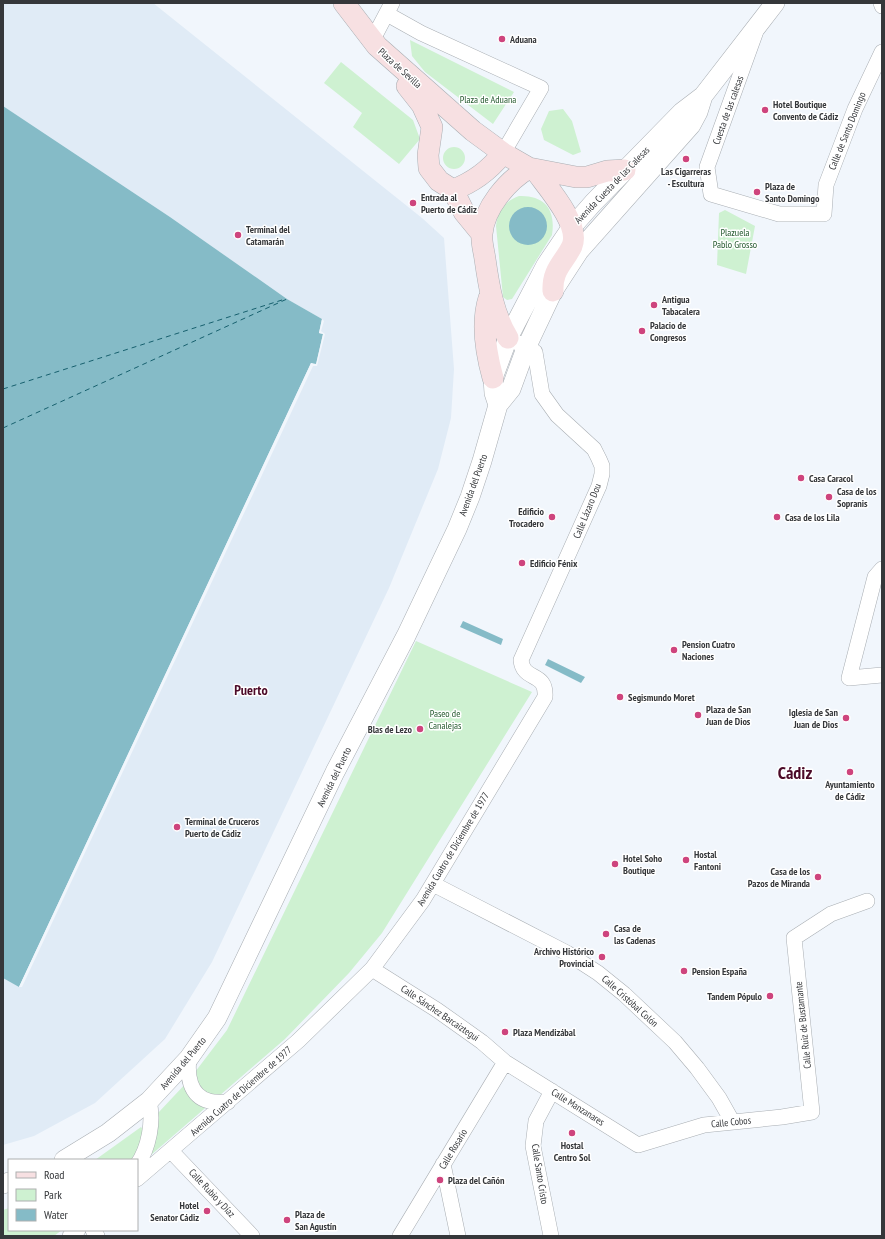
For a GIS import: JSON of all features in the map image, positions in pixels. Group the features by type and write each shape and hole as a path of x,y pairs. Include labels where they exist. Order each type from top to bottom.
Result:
{"main road":[{"path":"344,3 375,44"},
{"name":"Plaza de Sevilla","path":"375,44 473,131 503,153 532,169 577,177 587,177 607,171 625,170"},
{"name":"Plaza de Sevilla","path":"375,44 385,63 415,95 426,113 432,127 428,155 429,168 439,181 453,190 464,212 482,234"},
{"path":"430,142 439,133 449,129 473,131"},
{"path":"453,190 473,182 480,177 492,167 503,153"},
{"path":"508,338 490,295 482,234 488,213 499,195 511,182 532,169"},
{"name":"Plaza de Sevilla","path":"532,169 561,206 571,228"},
{"name":"Avenida Cuesta de las Calesas","path":"553,291 554,276 572,246 574,238 571,228"},
{"path":"490,295 486,308 485,321 488,361 493,378"}],"street":[{"name":"Avenida Cuesta de las Calesas","path":"571,228 682,112 703,96 758,27 775,3"},
{"path":"375,44 390,8 422,33 541,88 503,153"},
{"name":"Cuesta de las calesas","path":"758,27 707,168 711,194 779,214 824,214"},
{"name":"Calle de Santo Domingo","path":"824,214 826,185 856,108 882,52"},
{"name":"Avenida Cuesta de las Calesas","path":"498,405 511,389 526,348 553,291 579,251 691,125 698,112 703,96"},
{"path":"526,348 508,338 534,285 571,228"},
{"name":"Avenida del Puerto","path":"66,1159 108,1133 149,1101 189,1058 217,1018 335,772 406,636 456,529 478,475 498,405 494,393 493,378 508,338"},
{"name":"Calle Lázaro Dou","path":"526,348 535,352 542,394 557,415 594,449 602,466 599,486 548,601"},
{"path":"878,573 849,678 882,675"},
{"name":"Avenida Cuatro de Diciembre de 1977","path":"138,1178 298,1041 372,969 423,900 545,698 546,689 542,681 525,671 521,660 548,601"},
{"name":"Calle Cristóbal Colón","path":"433,884 567,953 598,973 624,994 675,1042 697,1068 719,1098 732,1121"},
{"name":"Calle Ruiz de Bustamante","path":"812,1112 794,938 831,914 867,901"},
{"name":"Calle Sánchez Barcaiztegui","path":"372,969 436,1010 482,1042 505,1062"},
{"path":"189,1058 187,1072 194,1091 209,1102 228,1102"},
{"name":"Calle Manzanares","path":"505,1062 638,1145 652,1140"},
{"name":"Calle Rosario","path":"400,1236 505,1062"},
{"name":"Calle Santo Cristo","path":"551,1236 533,1146 536,1121 552,1091"},
{"path":"138,1163 144,1152 150,1130 152,1112 149,1101"},
{"name":"Calle Cobos","path":"652,1140 704,1125 732,1121 782,1118 812,1112"},
{"name":"Calle Rubio y Díaz","path":"171,1151 252,1236"},
{"path":"443,1164 458,1236"}],"shaded area":[{"path":"3,3 153,3 422,218 444,238 454,369 451,418 438,469 389,588 212,962 165,1039 95,1103 34,1136 3,1145 3,978 20,987 319,333 322,319 287,299 170,217 3,106"}],"green space":[{"name":"Plaza de Aduana","path":"410,40 514,92 493,124 425,72 412,56"},
{"path":"341,62 413,120 420,139 399,164 353,127 362,113 324,83"},
{"path":"563,109 572,121 581,152 573,155 544,140 541,129 549,111"},
{"path":"454,147 462,150 465,158 462,166 454,169 446,166 443,158 446,150"},
{"path":"519,196 536,198 547,206 552,218 552,235 512,299 507,300 503,297 496,226 498,215 503,207 509,201"},
{"name":"Plazuela Pablo Grosso","path":"725,210 755,226 746,274 717,265 719,213"},
{"name":"Paseo de Canalejas","path":"416,641 532,692 382,933 349,973 285,1039 151,1155 158,1113 189,1080 227,1030"},
{"path":"141,1127 145,1132 133,1159 96,1159"},
{"path":"8,1208 8,1231 61,1231 54,1236 3,1236 3,1210"}],"water":[{"path":"3,106 170,217 287,299 322,319 319,333 323,334 316,365 311,363 19,987 3,978"},
{"path":"528,207 538,210 544,216 547,226 544,236 538,242 528,245 518,242 512,236 509,226 512,216 518,210"},
{"path":"463,621 503,639 501,645 460,627"},
{"path":"548,659 585,677 581,683 545,665"}],"pier":[{"path":"322,319 324,321 321,331 325,334 317,366 313,366 22,987 19,987 311,363 316,364 323,334 319,333"}],"ferry route":[{"path":"3,428 287,299"},
{"path":"3,389 282,300"}],"place":[{"name":"Aduana","path":"502,39"},
{"name":"Hotel Boutique Convento de Cádiz","path":"765,110"},
{"name":"Las Cigarreras - Escultura","path":"686,159"},
{"name":"Plaza de Santo Domingo","path":"757,192"},
{"name":"Entrada al Puerto de Cádiz","path":"413,203"},
{"name":"Terminal del Catamarán","path":"238,235"},
{"name":"Antigua Tabacalera","path":"654,305"},
{"name":"Palacio de Congresos","path":"642,331"},
{"name":"Casa Caracol","path":"801,478"},
{"name":"Casa de los Sopranis","path":"829,497"},
{"name":"Edificio Trocadero","path":"552,517"},
{"name":"Casa de los Lila","path":"777,517"},
{"name":"Edificio Fénix","path":"522,563"},
{"name":"Pension Cuatro Naciones","path":"674,650"},
{"name":"Segismundo Moret","path":"620,697"},
{"name":"Plaza de San Juan de Dios","path":"698,715"},
{"name":"Iglesia de San Juan de Dios","path":"846,718"},
{"name":"Blas de Lezo","path":"420,729"},
{"name":"Ayuntamiento de Cádiz","path":"850,772"},
{"name":"Terminal de Cruceros Puerto de Cádiz","path":"177,827"},
{"name":"Hostal Fantoni","path":"686,860"},
{"name":"Hotel Soho Boutique","path":"615,864"},
{"name":"Casa de los Pazos de Miranda","path":"818,877"},
{"name":"Casa de las Cadenas","path":"606,934"},
{"name":"Archivo Histórico Provincial","path":"602,957"},
{"name":"Pension España","path":"684,971"},
{"name":"Tandem Pópulo","path":"770,996"},
{"name":"Plaza Mendizábal","path":"505,1032"},
{"name":"Hostal Centro Sol","path":"572,1133"},
{"name":"Plaza del Cañón","path":"440,1180"},
{"name":"Hotel Senator Cádiz","path":"207,1211"},
{"name":"Plaza de San Agustín","path":"287,1220"}],"district":[{"name":"Puerto","path":"251,690"},
{"name":"Cádiz","path":"795,772"}]}
